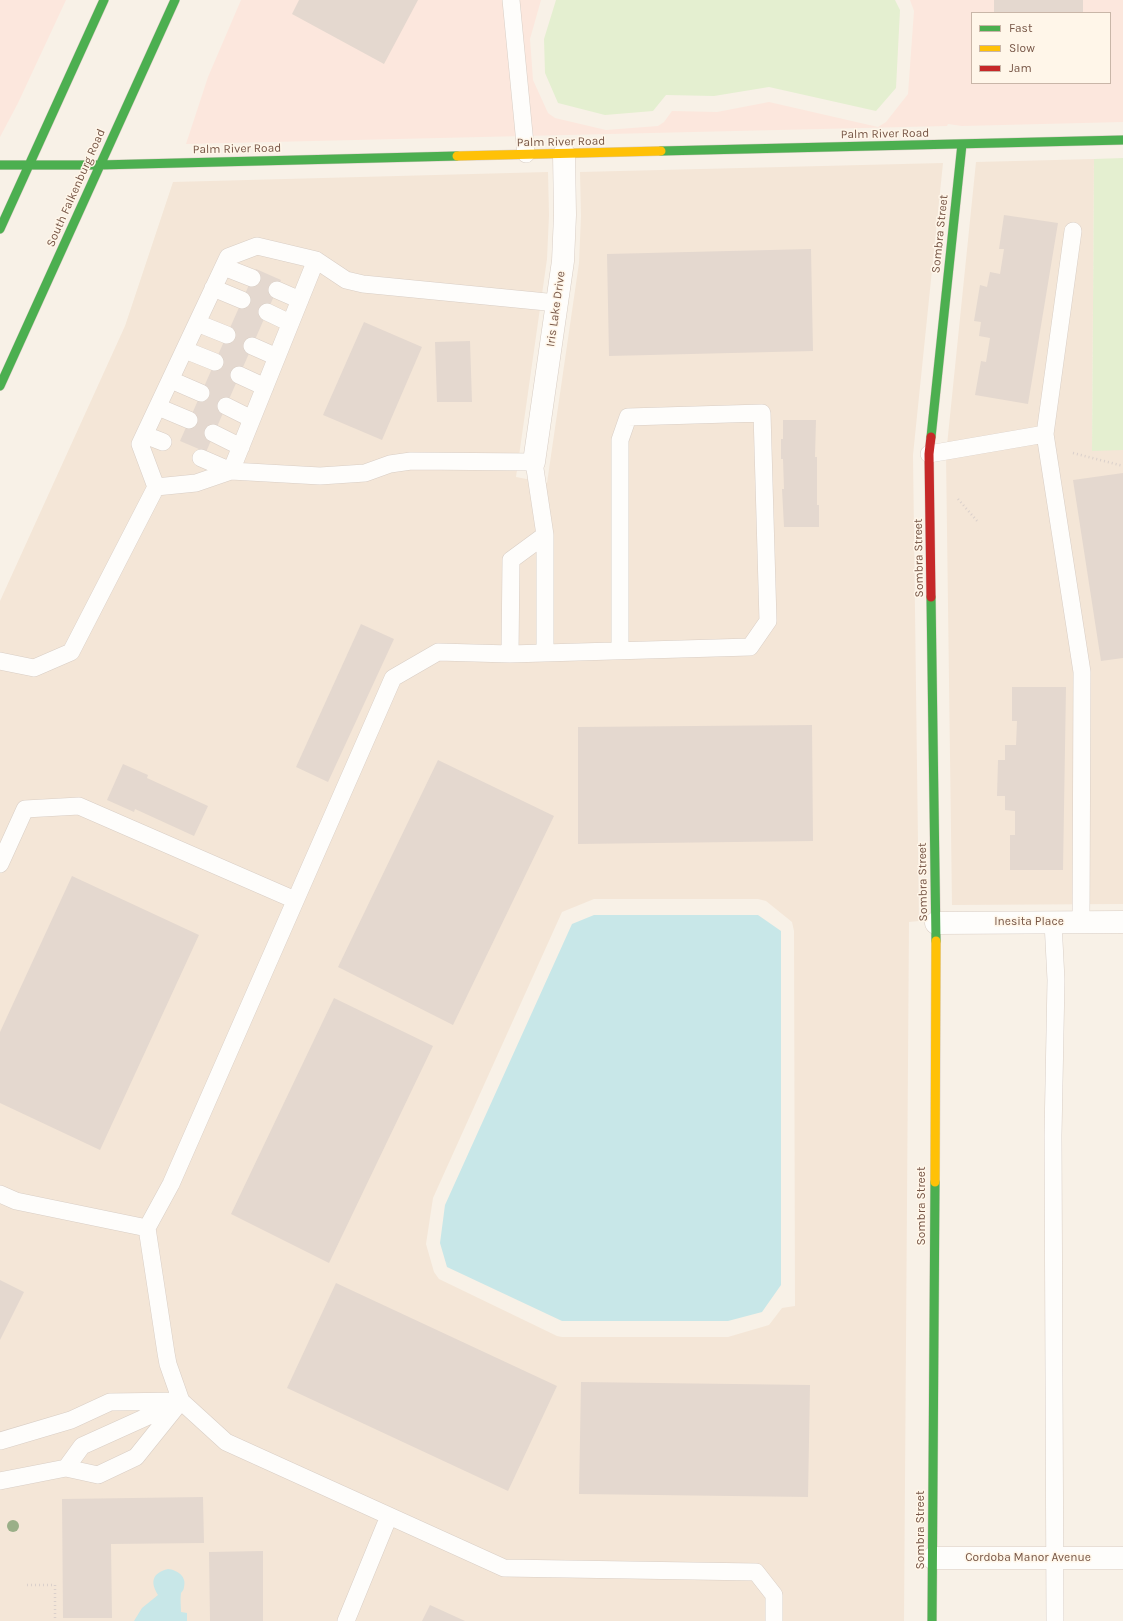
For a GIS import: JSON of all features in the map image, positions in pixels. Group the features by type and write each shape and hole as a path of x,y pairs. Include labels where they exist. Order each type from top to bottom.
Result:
{"street":[{"path":"0,228 104,0"},
{"name":"South Falkenburg Road","path":"0,386 175,0"},
{"name":"Palm River Road","path":"0,165 99,165 1123,140"},
{"name":"Sombra Street","path":"932,1621 936,923 929,454 962,144"},
{"name":"Iris Lake Drive","path":"534,462 563,261 565,223 564,154"},
{"name":"Inesita Place","path":"936,923 1123,922"},
{"name":"Cordoba Manor Avenue","path":"933,1558 1123,1558"}],"lane":[{"path":"511,0 526,154"},
{"path":"1073,231 1046,441 1082,672 1081,922"},
{"path":"0,661 34,668 71,652 156,487 140,444 228,257 257,246 316,260 346,280 363,284 557,303"},
{"path":"156,487 196,483 231,471 316,260"},
{"path":"224,267 252,278"},
{"path":"214,288 242,300"},
{"path":"277,290 300,300"},
{"path":"267,312 290,323"},
{"path":"197,323 227,335"},
{"path":"252,346 277,357"},
{"path":"185,350 215,362"},
{"path":"239,374 265,386"},
{"path":"171,380 201,393"},
{"path":"226,406 252,419"},
{"path":"158,407 189,420"},
{"path":"620,651 620,440 628,417 762,413 768,621 750,647 620,651 510,654 438,652 393,678 171,1184 147,1228 168,1364 181,1401 226,1442 504,1568 756,1572 774,1595 774,1621"},
{"path":"145,434 164,442"},
{"path":"214,434 241,446"},
{"path":"929,454 1046,441"},
{"path":"200,458 231,471 320,476 365,473 390,464 411,461 534,462 545,535 545,653"},
{"path":"510,654 511,560 545,535"},
{"path":"0,864 25,809 79,806 296,900"},
{"path":"1054,922 1056,980 1054,1135 1055,1621"},
{"path":"0,1194 16,1201 147,1228"},
{"path":"0,1441 71,1420 110,1402 181,1401"},
{"path":"0,1481 66,1468 98,1475 136,1457 181,1401"},
{"path":"66,1468 82,1446 181,1401"},
{"path":"346,1621 389,1516"}],"path":[{"path":"1046,441 1123,466"},
{"path":"958,492 958,499 978,522"},
{"path":"27,1585 56,1585 56,1621"}],"shaded area":[{"path":"0,0 66,0 18,103 0,137"},
{"path":"241,0 541,0 530,39 533,80 548,113 555,118 606,130 658,126 664,122 672,111 717,112 769,102 878,127 886,122 908,94 914,11 910,0 1123,0 1123,122 962,126 948,124 947,126 186,144 208,77"},
{"path":"1094,159 1092,450 1123,450 1123,904 952,905 946,455 976,162"},
{"path":"943,163 913,455 919,921 909,922 904,1621 0,1621 0,601 125,326 173,182 548,172 549,215 547,259 516,477 547,483 579,263 581,216 580,172","holes":["594,899 758,899 766,901 792,922 794,931 795,1306 782,1308 769,1325 728,1337 562,1337 557,1336 439,1279 434,1272 426,1244 433,1198 562,912"]}],"green space":[{"path":"556,0 895,0 900,10 896,88 876,111 769,87 714,96 666,95 653,111 605,115 558,103 545,73 544,39"},
{"path":"1123,158 1123,450 1092,451 1094,159"}],"water":[{"path":"594,915 758,915 781,931 781,1285 762,1312 728,1321 562,1321 447,1267 440,1243 445,1205 572,924"},
{"path":"168,1569 178,1572 183,1577 185,1583 181,1593 181,1612 187,1613 187,1621 134,1621 142,1608 158,1595 153,1582 154,1579 159,1573"}],"building":[{"path":"299,0 418,0 384,64 292,14"},
{"path":"994,0 1083,0 1083,12 994,12"},
{"path":"1004,215 1058,223 1028,404 975,395 981,361 986,362 990,338 979,336 981,322 974,321 980,285 987,287 990,272 1000,274 1004,249 999,249"},
{"path":"811,249 813,351 609,356 607,254"},
{"path":"256,269 281,280 206,452 180,441"},
{"path":"364,322 422,347 382,440 323,415"},
{"path":"470,341 472,402 437,402 435,342"},
{"path":"783,420 816,420 815,457 817,457 817,505 819,505 819,527 784,527 782,489 784,489 783,459 781,459"},
{"path":"1123,473 1123,658 1101,661 1073,480"},
{"path":"361,624 394,639 328,782 296,767"},
{"path":"1012,687 1066,687 1063,870 1010,870 1010,835 1015,835 1015,811 1005,810 1005,796 997,796 998,760 1005,760 1005,745 1016,745 1017,721 1012,721"},
{"path":"812,725 813,841 578,844 578,727"},
{"path":"438,760 554,816 453,1025 338,967"},
{"path":"123,764 148,775 147,778 208,806 194,836 135,809 134,812 107,800"},
{"path":"72,876 199,935 100,1150 0,1103 0,1032"},
{"path":"334,998 433,1046 329,1263 231,1214"},
{"path":"0,1280 24,1292 0,1340"},
{"path":"336,1283 557,1386 508,1491 287,1388"},
{"path":"581,1382 810,1385 808,1497 579,1494"},
{"path":"203,1497 204,1543 111,1544 112,1618 63,1618 62,1499"},
{"path":"263,1551 263,1621 210,1621 209,1552"},
{"path":"430,1605 465,1621 422,1621"}],"traffic: fast":[{"path":"0,229 104,0"},
{"path":"0,386 175,0"},
{"path":"661,151 1123,140"},
{"path":"931,437 962,144"},
{"path":"0,165 99,165 457,156"},
{"path":"931,597 936,941"},
{"path":"932,1621 935,1182"}],"traffic: slow":[{"path":"457,156 661,151"},
{"path":"935,1182 936,941"}],"traffic: jam":[{"path":"931,437 929,454 931,597"}]}
